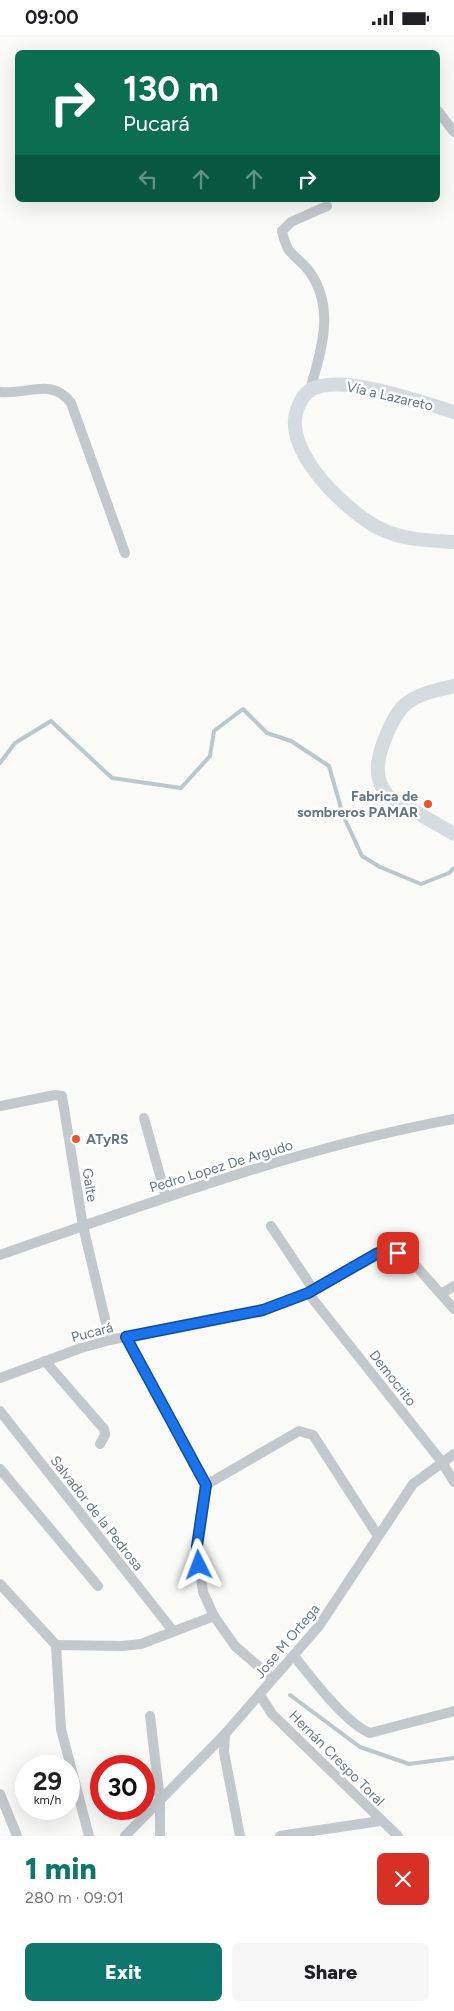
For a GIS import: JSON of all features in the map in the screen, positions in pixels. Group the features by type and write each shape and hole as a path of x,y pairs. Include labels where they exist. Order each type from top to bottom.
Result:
{"street":[{"path":"440,114 454,132"},
{"path":"327,206 296,219 282,231 284,242 292,257 306,267 314,279 325,307 323,335 310,390 304,395 295,413 295,425 306,458 326,487 365,520 406,539 454,542"},
{"name":"Vía a Lazareto","path":"310,390 321,386 339,384 416,400 454,412"},
{"path":"0,392 52,389 64,393 71,403 125,553"},
{"path":"454,686 425,693 406,703 392,724 382,745 378,765 382,789 388,796 454,834"},
{"name":"Galte","path":"0,1106 55,1095 62,1096 83,1226 110,1340"},
{"path":"144,1117 166,1197"},
{"name":"Pedro Lopez De Argudo","path":"0,1255 281,1159 454,1119"},
{"name":"Democrito","path":"271,1226 311,1291 442,1462 454,1482"},
{"name":"Pucará","path":"0,1378 110,1340 263,1310 311,1291 387,1250 408,1257 454,1309"},
{"path":"441,1294 454,1285"},
{"path":"126,1337 206,1485 197,1546 203,1592 214,1616 235,1646 272,1678"},
{"path":"45,1361 104,1429 106,1435 100,1444"},
{"name":"Salvador de la Pedrosa","path":"0,1411 173,1631"},
{"path":"206,1485 299,1431 305,1431 313,1435 378,1536"},
{"name":"Jose M Ortega","path":"125,1836 225,1734 319,1626 413,1484 454,1454"},
{"path":"0,1469 98,1586"},
{"path":"1,1586 56,1645 62,1729 89,1836"},
{"path":"56,1645 122,1646 141,1644 214,1616"},
{"path":"294,1655 322,1691 360,1729 370,1733 454,1711"},
{"name":"Hernán Crespo Toral","path":"260,1695 272,1714 380,1821 398,1836"},
{"path":"150,1716 160,1800 160,1836"},
{"path":"225,1734 224,1752 240,1836"},
{"path":"0,1794 17,1836"},
{"path":"280,1836 380,1821"}],"waterway":[{"path":"0,763 15,743 51,721 112,778 181,788 210,756 214,731 243,709 267,733 291,741 329,766 343,815 362,856 380,867 421,884 449,873 454,868"},
{"path":"290,1695 360,1747 409,1764 454,1758"}],"place":[{"name":"Fabrica de sombreros PAMAR","path":"428,804"},
{"name":"ATyRS","path":"76,1139"}],"route":[{"path":"199,1565 197,1546 205,1506 206,1485 126,1337 263,1310 308,1293 376,1254 387,1250 398,1253"}]}
